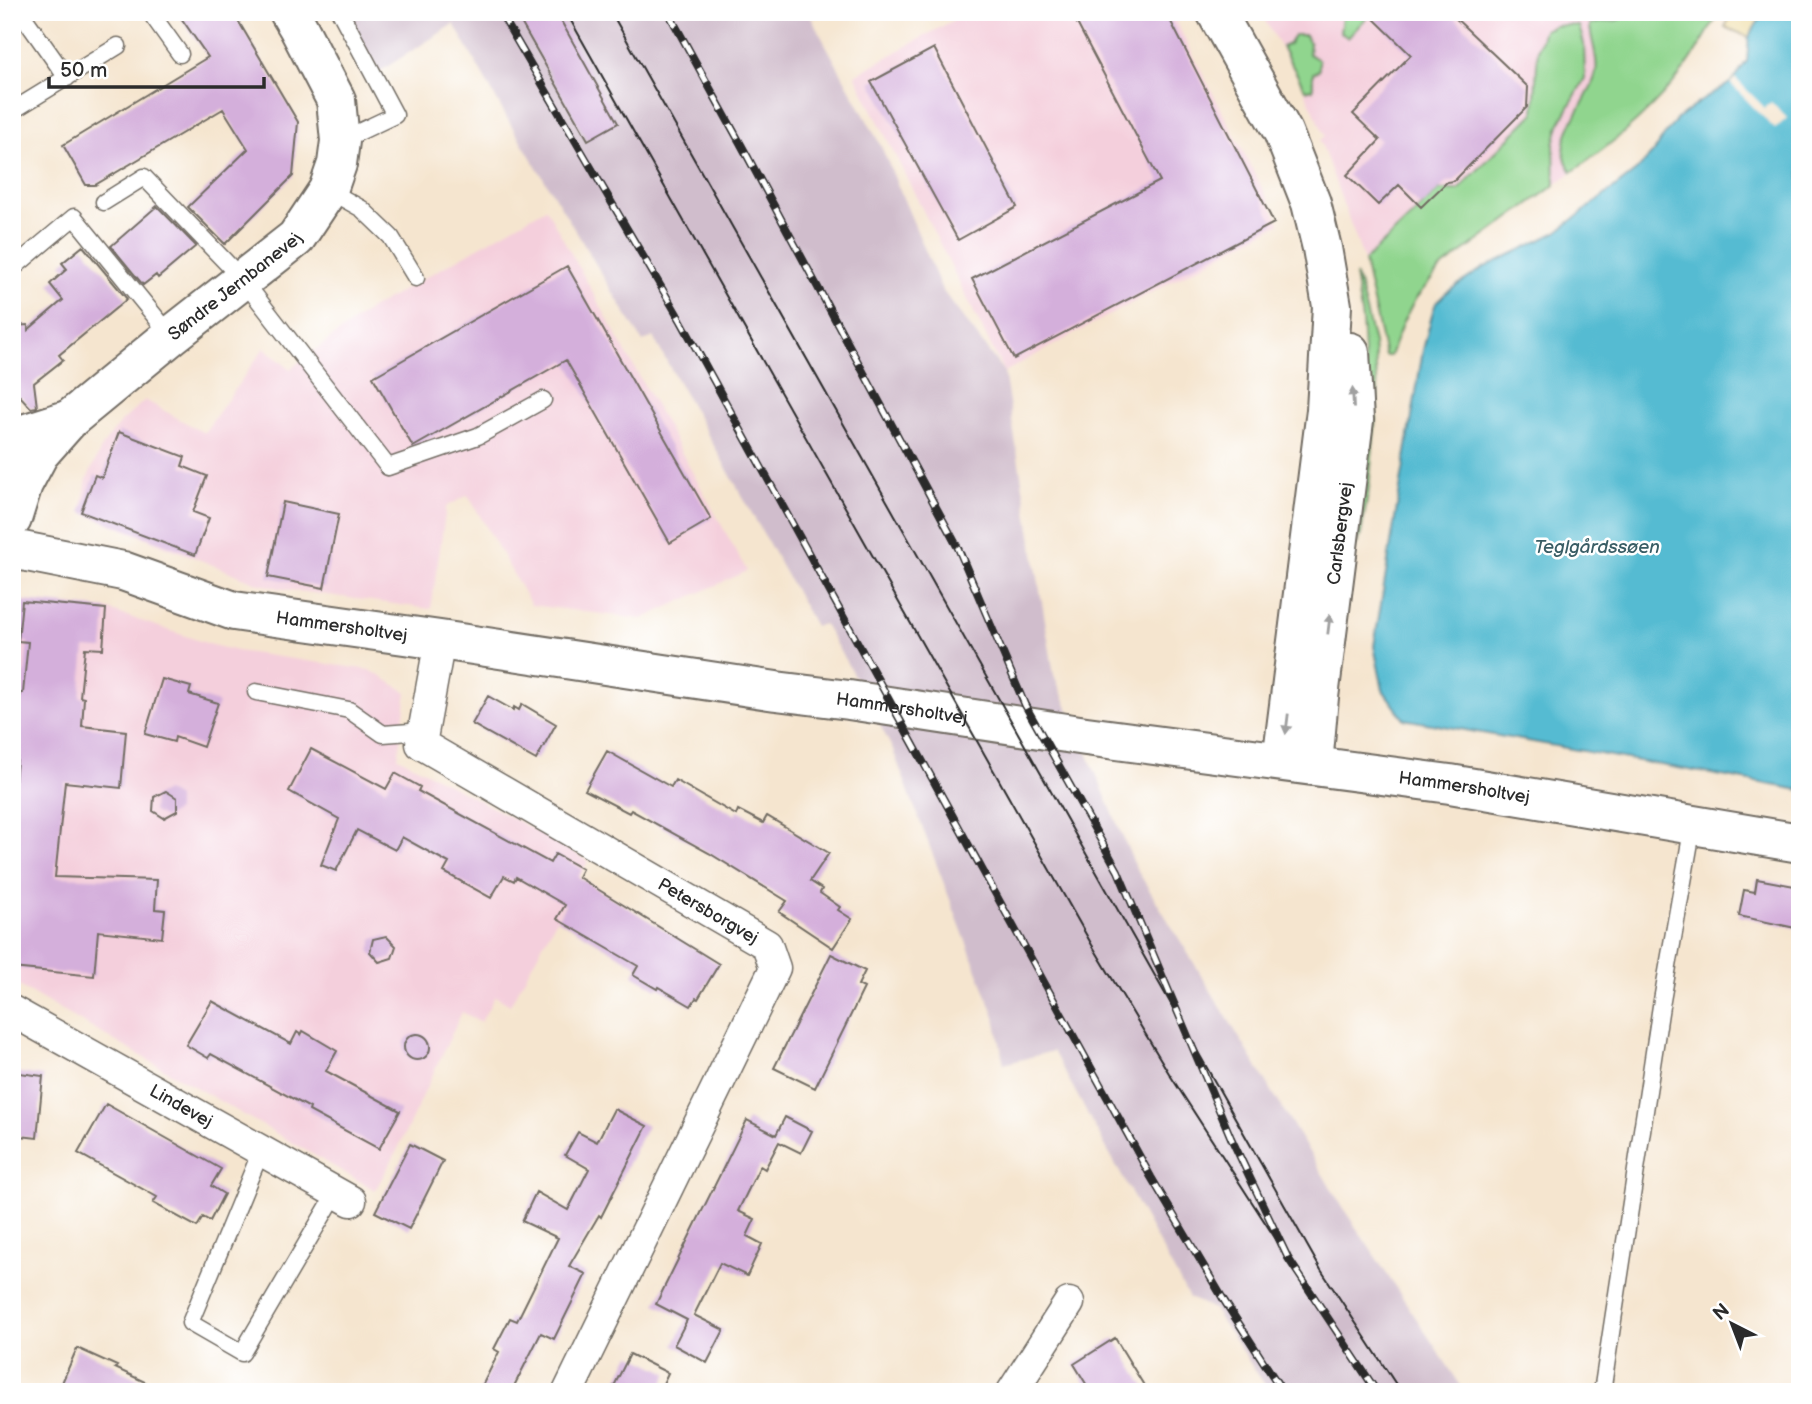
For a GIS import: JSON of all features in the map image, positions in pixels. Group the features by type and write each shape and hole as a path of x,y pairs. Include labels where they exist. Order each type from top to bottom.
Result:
{"street":[{"name":"Søndre Jernbanevej","path":"12,519 23,484 39,454 70,419 296,238 328,190 337,164 340,141 336,100 289,12"},
{"name":"Carlsbergvej","path":"1216,12 1283,132 1307,191 1322,248 1332,306 1298,763"},
{"path":"12,440 70,419"},
{"name":"Hammersholtvej","path":"12,550 123,570 234,611 1086,736 1450,784 1800,843"},
{"path":"424,731 440,640"},
{"name":"Petersborgvej","path":"424,731 421,744 767,945 775,968 568,1392"},
{"name":"Lindevej","path":"12,1011 343,1197"},
{"path":"1012,1392 1069,1303"}],"lane":[{"path":"150,12 180,54"},
{"path":"340,12 395,116 340,141"},
{"path":"26,20 67,78"},
{"path":"12,111 118,46"},
{"path":"104,202 144,177 243,280 388,467 478,436 543,400"},
{"path":"328,190 362,209 391,237 416,278"},
{"path":"12,269 74,217 172,336"},
{"path":"257,692 349,710 383,734 424,731"},
{"path":"1602,1392 1661,1006 1693,825"},
{"path":"261,1151 190,1323 242,1353 343,1197"}],"shaded area":[{"path":"334,12 808,12 881,146 942,290 1004,372 1054,675 1136,868 1345,1211 1465,1392 1270,1392 1213,1309 1189,1298 1053,1051 1004,1064 995,1017 892,748 855,677 824,624 815,626 653,337 643,342 507,118 454,24 374,75"},
{"path":"968,12 1171,12 1280,223 1004,372 855,75"},
{"path":"1260,12 1720,12 1681,74 1631,126 1482,239 1376,311 1364,261 1320,140 1325,136 1303,87"},
{"path":"546,208 747,571 642,619 531,605 468,495 446,507 431,609 260,584 81,512 87,479 102,447 118,425 145,400 204,433 264,348 290,369 369,310"},
{"path":"22,601 106,609 237,651 370,670 407,692 398,757 588,861 510,1005 495,996 481,1022 462,1012 394,1157 375,1190 12,982 12,691"}],"green space":[{"path":"1337,12 1367,12 1369,15 1348,38 1340,32 1342,18"},
{"path":"1630,12 1720,12 1690,61 1661,97 1618,137 1572,172 1564,147 1572,122 1596,72 1590,24 1618,20"},
{"path":"1567,25 1579,26 1584,44 1585,78 1559,125 1554,144 1555,185 1440,269 1416,298 1390,356 1385,356 1364,261 1439,190 1458,190 1534,113 1538,48 1544,30"},
{"path":"1294,35 1305,35 1310,43 1309,54 1319,60 1319,70 1313,73 1313,90 1305,89 1282,47 1289,44"},
{"path":"1355,275 1374,343 1378,393 1369,488 1358,542 1356,529 1367,402 1362,320"}],"sand":[{"path":"1733,12 1764,12 1749,37 1725,27"}],"water":[{"name":"Teglgårdssøen","path":"1764,12 1800,12 1800,790 1404,719 1383,690 1374,646 1423,350 1436,303 1483,268 1557,232 1636,171 1654,152 1677,119 1730,83 1747,61 1749,37"}],"pier":[{"path":"1735,78 1765,108 1771,102 1787,118 1775,129 1730,83"}],"building":[{"path":"177,12 233,12 298,122 293,176 225,244 188,207 248,149 223,109 95,185 86,185 63,145 208,57"},
{"path":"515,12 556,12 618,123 588,140"},
{"path":"1071,12 1166,12 1274,223 1014,359 972,279 1160,181"},
{"path":"1367,12 1449,12 1528,87 1527,107 1454,181 1447,182 1421,207 1399,185 1378,205 1347,175 1380,140 1353,114 1411,55"},
{"path":"934,48 1017,207 958,240 871,82"},
{"path":"157,206 196,246 158,278 156,275 143,285 111,246"},
{"path":"83,246 127,299 59,355 63,360 34,383 37,407 31,408 20,396 12,402 12,326 28,325 28,330 63,300 50,284 67,269 62,263"},
{"path":"567,266 711,519 670,543 566,360 413,447 373,377"},
{"path":"119,432 185,457 182,466 207,476 193,512 209,518 195,555 81,512 95,475 102,478"},
{"path":"283,502 339,514 324,588 268,577"},
{"path":"22,601 106,609 103,649 85,648 80,697 84,698 82,726 126,731 121,788 65,782 55,877 157,880 155,909 165,910 162,938 98,931 94,976 12,968 12,815 18,749 12,748 12,725 17,726 28,642 18,641"},
{"path":"162,679 191,687 189,694 218,703 203,747 175,737 174,742 145,734"},
{"path":"488,696 513,710 514,707 519,710 522,704 556,724 536,760 472,724"},
{"path":"311,749 386,789 395,773 420,787 418,791 550,863 555,854 582,869 578,877 719,964 691,1006 633,975 638,966 557,919 565,905 516,877 514,881 504,876 491,898 444,872 449,863 402,837 395,850 357,830 336,871 321,865 339,819 289,791"},
{"path":"607,751 671,787 675,780 736,815 738,810 763,823 767,816 829,853 810,881 822,889 820,893 840,907 838,910 852,919 833,948 779,912 787,901 709,853 631,810 629,813 585,790"},
{"path":"166,791 177,798 177,811 164,818 153,811 154,797"},
{"path":"1757,879 1800,887 1800,929 1739,916 1744,890 1755,892"},
{"path":"386,936 396,946 392,958 379,962 370,952 373,939"},
{"path":"831,954 865,971 858,985 864,988 815,1088 774,1068"},
{"path":"212,1001 291,1044 297,1032 301,1035 303,1031 337,1051 326,1071 400,1111 379,1149 211,1054 208,1058 186,1045"},
{"path":"417,1034 426,1038 430,1047 426,1056 417,1060 408,1056 404,1047 408,1038"},
{"path":"12,1072 43,1076 37,1138 12,1135"},
{"path":"106,1104 221,1169 211,1186 224,1194 210,1221 203,1217 197,1227 153,1203 157,1197 78,1153"},
{"path":"614,1109 647,1126 601,1217 599,1215 569,1266 586,1274 554,1339 541,1333 511,1392 479,1392 499,1352 494,1349 510,1318 517,1321 558,1238 522,1221 536,1192 568,1210 589,1169 565,1155 578,1132 597,1142"},
{"path":"785,1117 812,1131 801,1153 779,1142 765,1169 760,1166 738,1211 755,1219 747,1236 762,1244 747,1276 720,1263 694,1315 724,1330 707,1363 674,1345 687,1320 656,1304 747,1120 776,1135"},
{"path":"410,1144 443,1161 409,1229 375,1212"},
{"path":"1115,1338 1148,1392 1091,1392 1074,1364"},
{"path":"77,1348 117,1366 115,1368 166,1392 58,1392"},
{"path":"630,1354 668,1373 659,1392 611,1392"}],"tram line":[{"path":"566,12 1092,945 1170,1075 1288,1258"},
{"path":"611,12 1321,1270 1401,1392"}],"railway":[{"path":"500,12 681,321 1151,1177 1225,1302 1283,1392"},
{"path":"668,12 958,548 1025,705 1118,871 1231,1138 1288,1258 1377,1392"}]}
